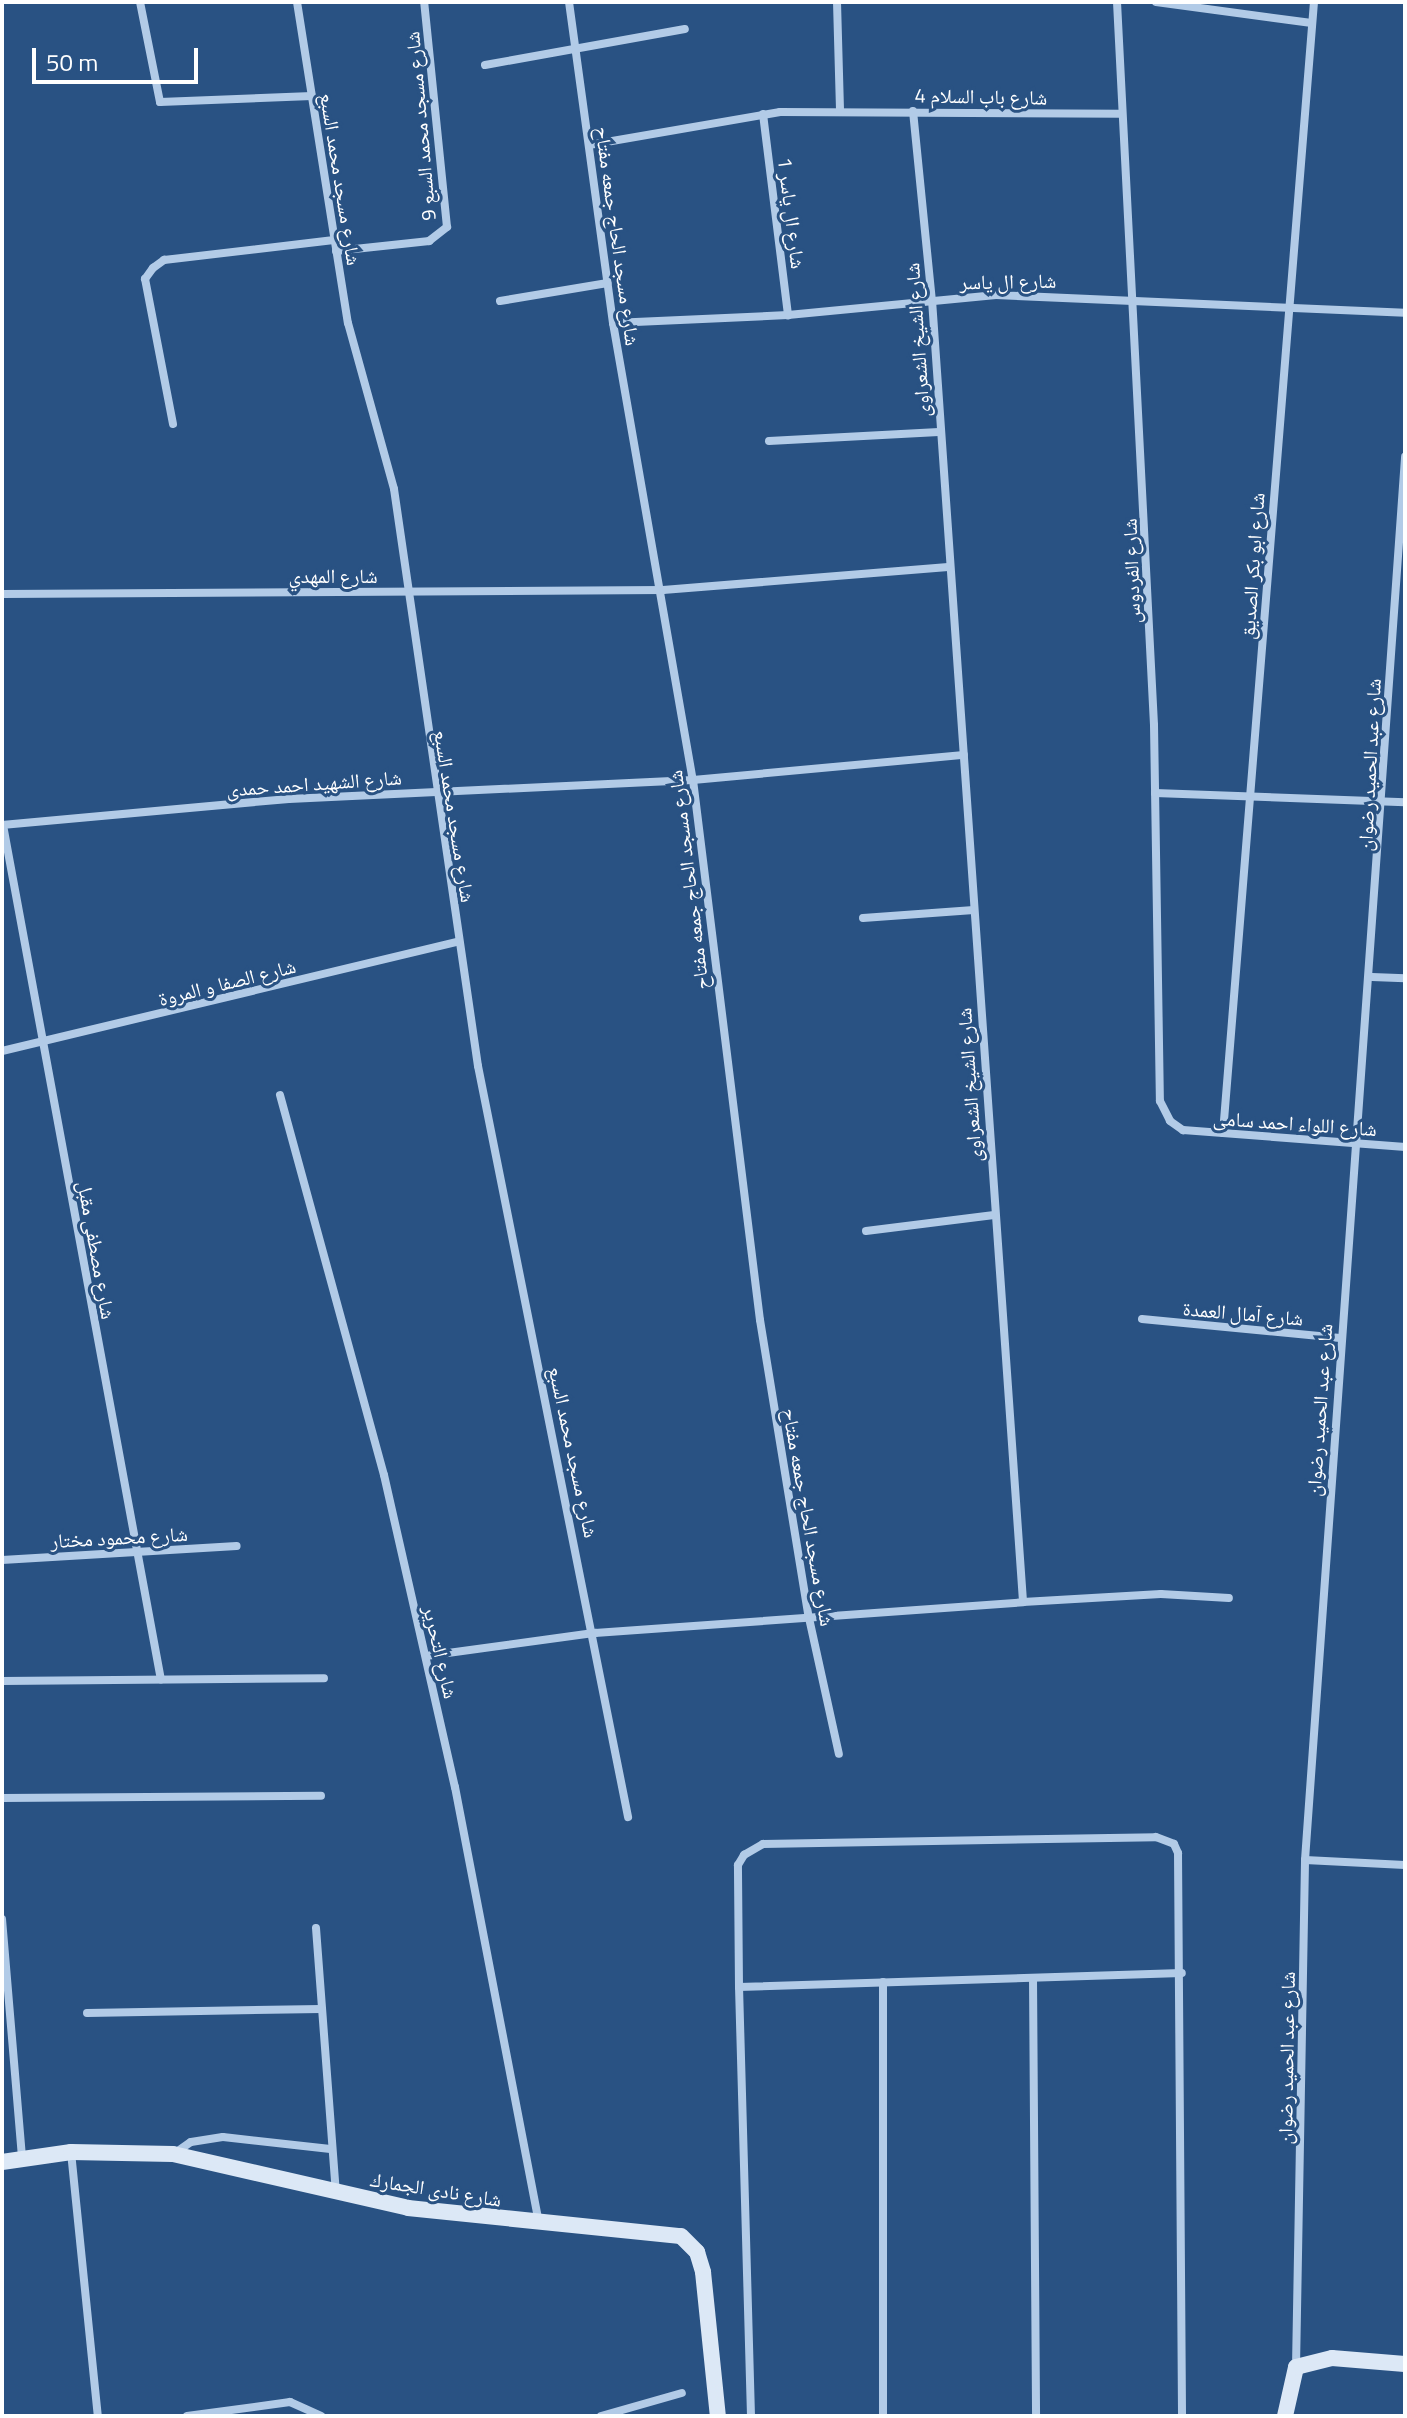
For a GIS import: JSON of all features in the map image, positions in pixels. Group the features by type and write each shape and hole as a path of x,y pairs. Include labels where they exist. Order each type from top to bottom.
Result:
{"street":[{"path":"140,2 160,102 312,96"},
{"name":"شارع مسجد محمد السبع","path":"297,2 348,323 394,489 405,592 478,1066 595,1633 628,1817"},
{"name":"شارع مسجد محمد السبع 9","path":"336,251 429,241 447,227 424,2"},
{"name":"شارع مسجد الحاج جمعه مفتاح","path":"569,2 613,323 663,590 693,780 747,1230 809,1618 839,1754"},
{"path":"837,2 840,111"},
{"name":"شارع الفردوس","path":"1117,2 1155,793 1160,1101 1170,1121 1183,1130"},
{"path":"1156,2 1312,23"},
{"name":"شارع ابو بكر الصديق","path":"1223,1133 1314,2"},
{"path":"485,65 685,29"},
{"name":"شارع باب السلام 4","path":"589,145 763,114 913,111 1121,114"},
{"name":"شارع الشيخ الشعراوى","path":"913,111 932,300 948,567 1023,1602"},
{"name":"شارع ال ياسر 1","path":"763,114 788,315"},
{"path":"173,424 145,279 153,268 164,260 334,240"},
{"path":"500,301 607,283"},
{"name":"شارع ال ياسر","path":"613,323 788,315 996,295 1133,298 1288,309 1405,313"},
{"path":"769,441 939,432"},
{"name":"شارع عبد الحميد رضوان","path":"1296,2367 1305,1860 1340,1338 1372,977 1405,457"},
{"path":"663,590 948,567"},
{"name":"شارع المهدي","path":"2,594 663,590"},
{"name":"شارع الشهيد احمد حمدى","path":"3,825 435,791 693,780 964,755"},
{"path":"1155,793 1251,793 1405,802"},
{"name":"شارع مصطفى مقبل","path":"3,825 161,1680"},
{"path":"863,918 974,910"},
{"name":"شارع الصفا و المروة","path":"2,1051 43,1044 459,941"},
{"path":"1372,977 1405,978"},
{"name":"شارع التحرير","path":"280,1095 384,1475 426,1656 539,2224"},
{"name":"شارع اللواء احمد سامى","path":"1183,1130 1405,1147"},
{"path":"866,1231 994,1215"},
{"name":"شارع آمال العمدة","path":"1142,1319 1340,1338"},
{"name":"شارع محمود مختار","path":"2,1560 237,1546"},
{"path":"426,1656 595,1633 1023,1602 1161,1594 1229,1598"},
{"path":"2,1681 324,1678"},
{"path":"2,1798 321,1796"},
{"path":"751,2416 738,1865 752,1847 763,1844 1166,1838 1178,1853 1182,1973 1182,2416"},
{"path":"1305,1860 1405,1865"},
{"path":"2,1919 22,2158"},
{"path":"316,1928 330,2149 336,2193"},
{"path":"739,1987 1182,1973"},
{"path":"1033,1978 1036,2416"},
{"path":"883,1982 883,2416"},
{"path":"87,2013 321,2009"},
{"path":"173,2154 205,2137 330,2149"},
{"path":"71,2152 98,2416"},
{"name":"شارع نادى الجمارك","path":"2,2162 71,2152 173,2154 336,2193 539,2224 658,2231 681,2236 697,2252 718,2416"},
{"path":"1285,2416 1296,2367 1332,2358 1405,2364"},
{"path":"601,2416 682,2393"},
{"path":"187,2416 290,2402 319,2415"}]}
